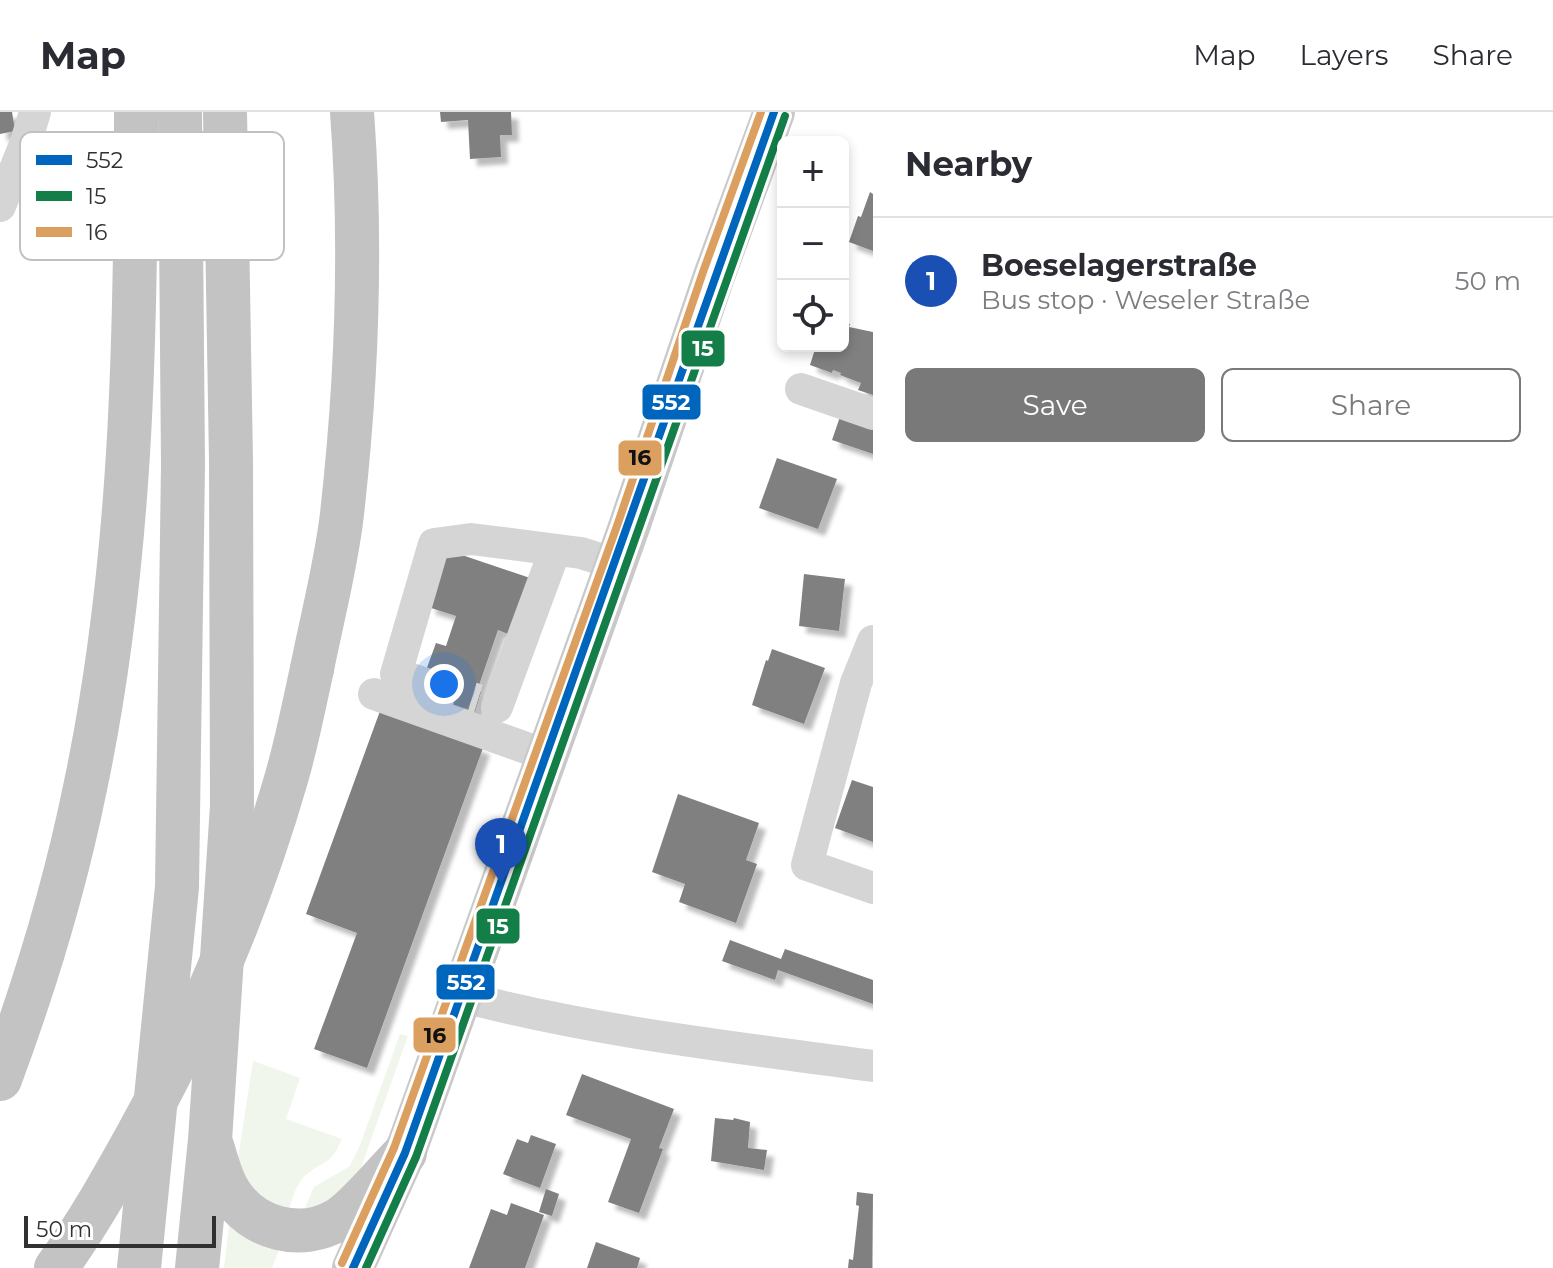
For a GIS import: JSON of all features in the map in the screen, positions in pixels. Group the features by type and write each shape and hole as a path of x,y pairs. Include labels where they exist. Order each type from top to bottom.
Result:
{"highway":[{"path":"180,112 180,132"},
{"path":"225,112 225,132"},
{"path":"56,1268 133,1144 170,1076 215,978 255,878 287,775 312,669 341,517 354,381 357,178 352,112"},
{"path":"2,1075 63,885 101,700 116,593 129,445 136,260"},
{"path":"139,1268 177,887 183,465 181,260"},
{"path":"197,1268 210,1140 232,806 228,260"},
{"path":"210,1140 229,1192 254,1218 289,1232 316,1229 340,1219 405,1153"}],"main road":[{"path":"353,1268 405,1153 774,112"},
{"path":"385,1268 405,1153"}],"street":[{"path":"29,132 35,112"},
{"path":"0,206 20,157"},
{"path":"801,389 873,414"},
{"path":"426,684 396,674 434,544 471,539 581,553 616,564"},
{"path":"487,714 555,550"},
{"path":"873,641 856,683 807,865 873,888"},
{"path":"374,694 487,714 546,755"},
{"path":"460,996 519,1012 873,1066"}],"shaded area":[{"path":"400,1034 408,1036 359,1173 348,1192 301,1217 314,1187 350,1166"},
{"path":"253,1061 300,1078 286,1119 342,1139 331,1158 307,1174 300,1183 287,1215 253,1197 238,1158"},
{"path":"230,1215 282,1242 272,1268 224,1268"}],"building":[{"path":"0,112 12,112 15,131 0,134"},
{"path":"440,112 511,112 512,135 500,135 501,157 470,159 468,120 441,122"},
{"path":"870,192 873,194 873,251 849,242 858,216 861,217"},
{"path":"849,327 873,332 873,395 858,390 861,383 841,373 810,365 814,352 849,352"},
{"path":"842,411 873,422 873,454 832,440"},
{"path":"777,458 837,479 818,529 759,508"},
{"path":"447,550 533,579 513,636 498,630 477,691 481,692 475,712 423,694 425,673 436,643 446,646 456,616 428,607"},
{"path":"804,574 845,579 839,631 799,626"},
{"path":"772,649 825,668 804,724 752,705"},
{"path":"380,711 483,748 367,1068 314,1049 357,933 306,914"},
{"path":"852,780 873,787 873,842 835,828"},
{"path":"678,794 759,823 746,860 757,864 736,923 679,902 685,884 652,872"},
{"path":"730,940 781,959 785,949 873,980 873,1004 778,970 775,980 722,961"},
{"path":"582,1074 674,1109 639,1213 608,1202 631,1139 566,1115"},
{"path":"715,1118 750,1122 748,1148 767,1150 764,1170 711,1161"},
{"path":"531,1135 556,1144 540,1188 503,1174 517,1139 528,1143"},
{"path":"546,1189 559,1194 552,1216 539,1212"},
{"path":"857,1192 873,1194 872,1268 848,1268 849,1259 853,1260 859,1206 856,1205"},
{"path":"511,1203 544,1215 525,1268 469,1268 491,1209 507,1215"},
{"path":"596,1242 640,1258 637,1268 587,1268"}],"tunnel":[{"path":"426,684 478,700"}],"transit line":[{"name":"16","path":"342,1263 394,1148 618,523 761,112"},
{"name":"552","path":"353,1268 405,1153 774,112"},
{"name":"15","path":"366,1268 416,1157 785,116"}],"place":[{"name":"Boeselagerstraße","path":"501,884"}]}
